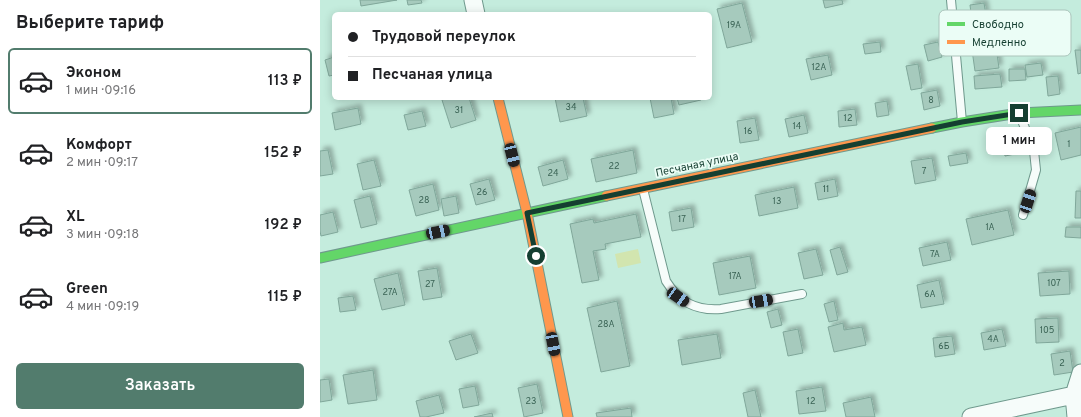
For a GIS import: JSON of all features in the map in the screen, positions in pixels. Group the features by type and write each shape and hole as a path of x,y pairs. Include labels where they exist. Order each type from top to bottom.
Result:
{"street":[{"path":"473,0 476,12"},
{"path":"499,100 527,213 568,417"},
{"name":"Песчаная улица","path":"320,258 643,188 962,122 1019,113 1081,110"},
{"path":"1076,417 1074,395 1081,373"},
{"path":"972,417 1074,395"}],"lane":[{"path":"951,0 952,10"},
{"path":"956,56 962,122"},
{"path":"1019,113 1034,151 1036,170 1023,215"},
{"path":"643,188 666,281 670,289 688,304 712,310 802,294"}],"green space":[{"path":"638,249 641,263 618,268 615,254"}],"building":[{"path":"360,0 397,0 361,6"},
{"path":"407,0 421,0 422,3 408,5"},
{"path":"823,0 842,0 843,4 825,8"},
{"path":"742,3 752,42 727,48 717,9"},
{"path":"984,3 985,10 971,10 970,5"},
{"path":"880,42 881,52 865,54 863,44"},
{"path":"938,42 939,56 942,57 928,61 924,45"},
{"path":"1075,50 1081,50 1081,73 1078,74"},
{"path":"828,55 832,75 811,80 806,59"},
{"path":"973,56 997,56 999,68 975,71"},
{"path":"332,58 332,75 329,76 325,60"},
{"path":"1041,63 1043,75 1027,77 1025,65"},
{"path":"918,64 922,88 911,90 906,66"},
{"path":"1009,69 1025,69 1026,80 1009,81"},
{"path":"1000,74 1002,87 975,89 974,76"},
{"path":"1058,76 1060,94 1048,96 1046,77"},
{"path":"937,90 940,106 924,110 921,93"},
{"path":"442,100 470,100 476,120 451,128"},
{"path":"555,100 583,100 587,116 560,122"},
{"path":"650,100 671,100 674,114 654,118"},
{"path":"678,100 701,100 679,105"},
{"path":"887,101 889,115 877,117 875,103"},
{"path":"358,108 361,124 335,130 332,113"},
{"path":"855,109 857,125 839,127 838,111"},
{"path":"422,111 426,126 408,130 404,115"},
{"path":"804,115 808,133 789,137 785,119"},
{"path":"755,118 759,140 740,143 737,121"},
{"path":"1081,127 1081,155 1061,160 1055,133"},
{"path":"1017,135 1020,153 1005,156 1001,138"},
{"path":"328,150 333,174 320,176 320,151"},
{"path":"633,150 637,173 596,182 591,159"},
{"path":"966,153 968,163 950,166 948,156"},
{"path":"932,158 936,180 915,184 911,161"},
{"path":"374,160 381,186 363,190 357,164"},
{"path":"563,160 568,179 543,186 538,167"},
{"path":"489,179 495,200 476,205 470,184"},
{"path":"835,179 838,196 818,200 815,183"},
{"path":"433,184 439,210 416,216 409,190"},
{"path":"794,187 798,208 759,216 755,195"},
{"path":"1076,191 1081,191 1081,218 1075,218"},
{"path":"370,196 377,224 361,228 354,200"},
{"path":"456,196 459,213 444,216 441,199"},
{"path":"691,208 694,227 672,231 669,212"},
{"path":"1008,210 1014,235 972,245 966,219"},
{"path":"333,212 338,232 321,236 320,215"},
{"path":"636,214 641,237 605,244 606,249 593,251 599,280 582,283 570,224 593,219 594,223"},
{"path":"1066,227 1081,227 1081,238 1065,237"},
{"path":"947,242 951,260 923,266 919,248"},
{"path":"840,247 848,272 837,275 830,250"},
{"path":"816,249 823,275 804,279 798,253"},
{"path":"750,256 756,288 719,295 713,263"},
{"path":"437,268 442,297 423,300 418,271"},
{"path":"1069,271 1070,294 1040,296 1038,273"},
{"path":"398,273 405,305 382,310 374,279"},
{"path":"939,280 944,304 921,308 917,285"},
{"path":"353,296 356,310 340,312 338,298"},
{"path":"617,301 630,366 601,372 587,308"},
{"path":"834,301 838,320 829,322 824,304"},
{"path":"778,309 782,325 771,328 767,312"},
{"path":"1058,318 1059,342 1036,343 1035,319"},
{"path":"843,323 844,330 862,327 866,345 834,352 828,327"},
{"path":"798,329 803,353 788,356 783,332"},
{"path":"1002,329 1006,346 984,350 981,333"},
{"path":"471,334 478,353 456,360 449,341"},
{"path":"717,334 721,358 682,365 678,340"},
{"path":"952,336 955,354 935,357 933,338"},
{"path":"1070,351 1073,372 1054,375 1051,354"},
{"path":"373,370 377,400 348,404 343,375"},
{"path":"329,379 332,400 320,402 320,380"},
{"path":"537,384 543,413 524,417 518,388"},
{"path":"475,386 479,405 463,408 459,389"},
{"path":"822,387 826,411 799,414 796,391"},
{"path":"755,390 761,417 748,417 743,393"},
{"path":"439,395 444,413 420,417 416,401"},
{"path":"871,397 875,417 846,417 843,403"},
{"path":"631,408 632,417 597,417 596,413"},
{"path":"492,413 493,417 474,417"}],"traffic: fast":[{"path":"932,128 1019,113 1081,110"},
{"path":"320,258 606,196"}],"traffic: slow":[{"path":"499,100 527,213 568,417"},
{"path":"606,196 932,128"}],"route":[{"path":"536,256 527,213 962,122 1019,113"}]}
